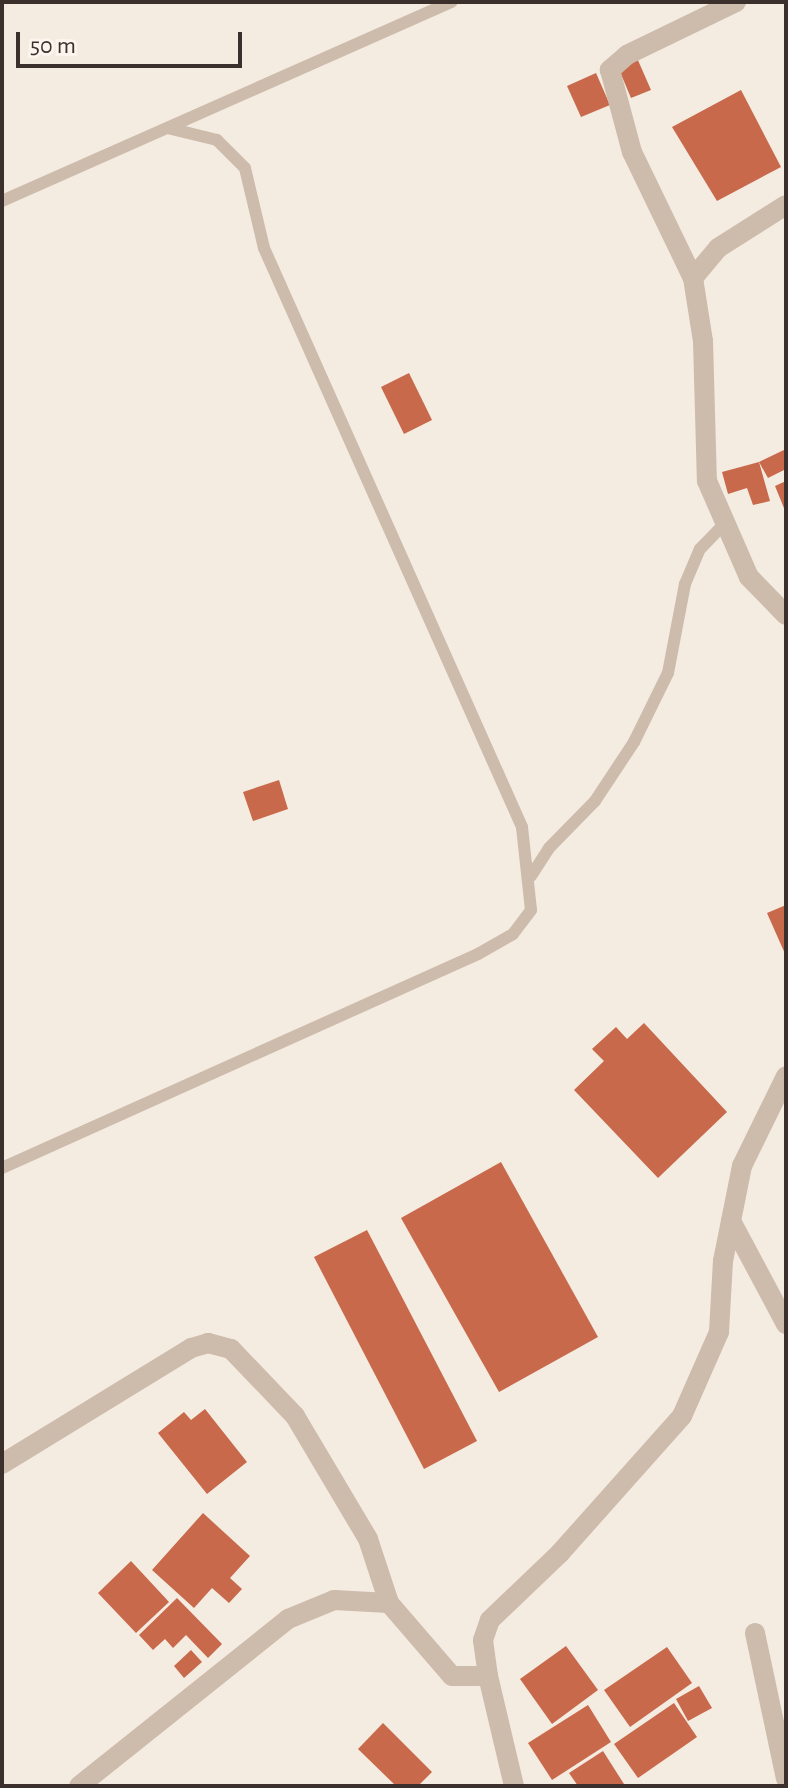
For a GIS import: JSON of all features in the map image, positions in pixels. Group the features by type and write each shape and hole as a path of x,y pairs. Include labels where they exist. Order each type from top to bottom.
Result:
{"street":[{"path":"736,2 627,55 610,70 632,152 693,278 703,341 707,481 749,577 786,615"},
{"path":"693,278 718,248 786,205"},
{"path":"514,1786 488,1676 483,1640 490,1620 560,1553 682,1416 719,1332 731,1221 742,1166 786,1076"},
{"path":"731,1221 786,1324"},
{"path":"2,1464 191,1348 208,1343 231,1349 295,1416 368,1539 389,1603 452,1676 488,1676"},
{"path":"79,1786 288,1619 334,1600 389,1603"},
{"path":"755,1633 786,1779"}],"lane":[{"path":"2,201 452,2"},
{"path":"2,1168 478,954 513,934 531,910 531,876 522,827 264,248 245,168 217,140 168,128"},
{"path":"531,876 549,848 595,801 634,742 668,673 685,584 700,549 725,523"}],"building":[{"path":"637,58 651,90 631,98 618,67"},
{"path":"596,73 610,105 581,117 567,86"},
{"path":"741,90 781,167 717,201 672,127"},
{"path":"409,373 432,420 404,434 381,387"},
{"path":"786,449 786,469 768,478 759,462"},
{"path":"759,462 770,501 753,505 747,488 728,494 722,472"},
{"path":"786,481 786,513 775,486"},
{"path":"279,780 288,809 253,821 243,792"},
{"path":"786,905 786,956 767,913"},
{"path":"644,1023 727,1112 658,1178 574,1090 604,1061 592,1049 616,1027 627,1039"},
{"path":"501,1162 598,1337 499,1392 401,1218"},
{"path":"367,1230 477,1441 424,1469 314,1257"},
{"path":"205,1409 247,1462 207,1494 158,1433 184,1412 191,1420"},
{"path":"203,1513 250,1556 230,1578 242,1589 229,1603 212,1588 194,1608 152,1570"},
{"path":"131,1561 169,1602 136,1633 98,1593"},
{"path":"177,1598 222,1644 208,1658 186,1635 173,1648 165,1639 153,1650 139,1635"},
{"path":"566,1646 598,1690 552,1724 520,1679"},
{"path":"667,1647 692,1683 630,1727 604,1690"},
{"path":"191,1650 202,1662 184,1678 174,1666"},
{"path":"699,1686 712,1708 688,1721 676,1699"},
{"path":"674,1703 697,1737 638,1778 614,1744"},
{"path":"588,1705 611,1742 552,1780 528,1743"},
{"path":"383,1723 432,1772 418,1786 396,1786 358,1749"},
{"path":"603,1751 624,1784 578,1786 569,1773"}]}
